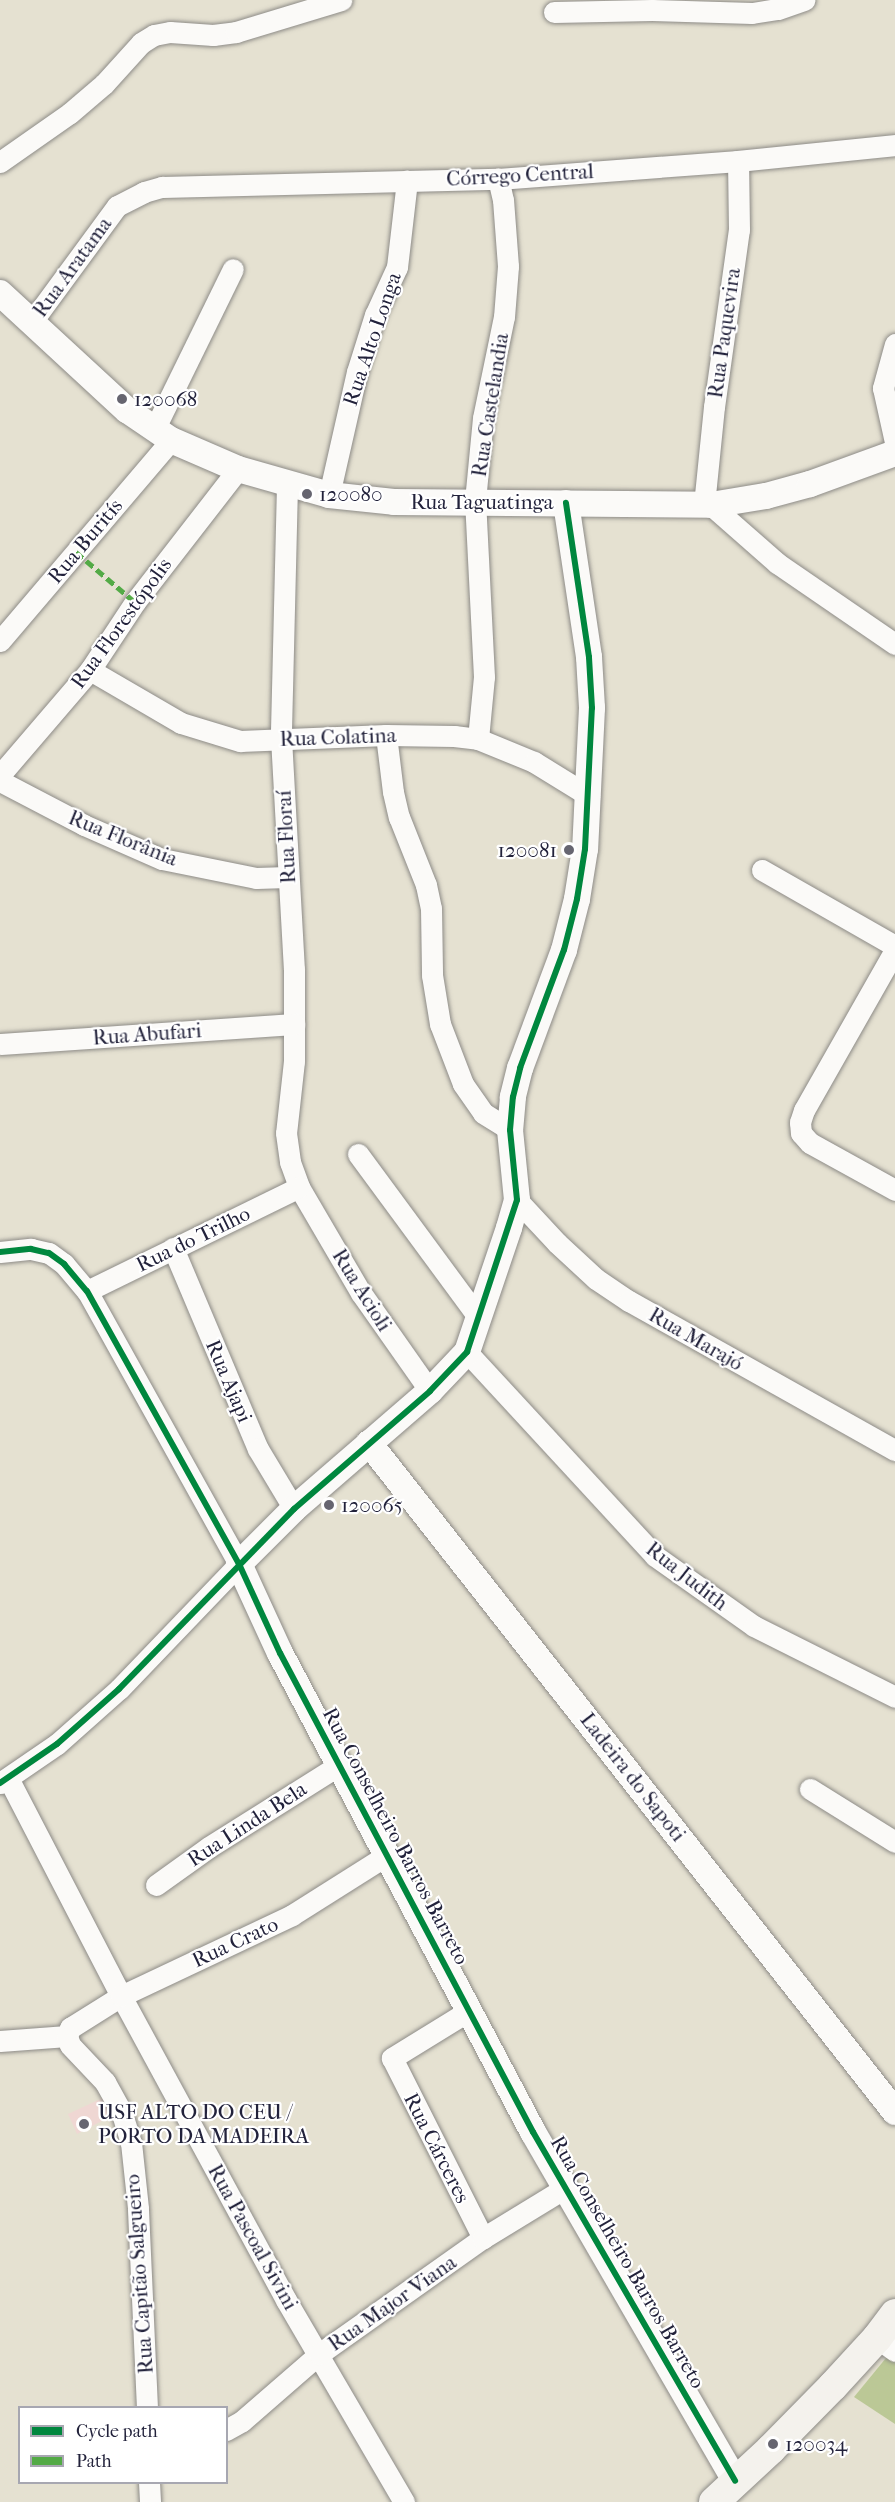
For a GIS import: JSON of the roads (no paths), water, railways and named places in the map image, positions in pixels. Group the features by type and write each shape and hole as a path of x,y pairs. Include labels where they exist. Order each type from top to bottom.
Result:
{"main road":[{"path":"714,2502 886,2345 895,2314"}],"street":[{"path":"0,162 70,113 104,84 141,43 154,35 170,32 213,35 236,32 341,0"},
{"path":"554,12 652,10 752,13 778,9 804,0"},
{"name":"Córrego Central","path":"144,192 162,187 498,178 738,161 895,145"},
{"name":"Rua Paquevira","path":"708,505 714,407 739,230 738,161"},
{"name":"Rua Castelandia","path":"478,739 484,666 476,501 483,418 506,295 508,240 498,178"},
{"name":"Rua Alto Longa","path":"329,495 357,372 375,315 397,267 407,181"},
{"name":"Rua Aratama","path":"31,323 117,206 144,192"},
{"name":"Rua Buritís","path":"0,641 162,435 232,269"},
{"name":"Rua Taguatinga","path":"0,293 127,410 162,435 238,469 287,485 329,495 394,502 708,505 766,496 895,453"},
{"path":"895,344 883,388 895,442"},
{"name":"Rua Florestópolis","path":"0,775 90,670 135,602 238,469"},
{"name":"Rua Floraí","path":"287,485 281,738 294,969 294,1061 286,1133 290,1162 299,1187"},
{"path":"4,1780 57,1744 119,1689 294,1509 430,1391 467,1352 517,1200 510,1130 520,1068 564,950 577,899 589,796 592,708 589,657 566,503"},
{"path":"708,505 777,563 895,644"},
{"name":"Rua Colatina","path":"90,670 181,723 240,741 386,735 454,736 478,739 534,762 589,796"},
{"path":"386,735 393,792 399,818 426,885 431,908 432,975 440,1024 463,1084 483,1113 510,1130"},
{"name":"Rua Florânia","path":"0,781 84,825 162,859 256,878 288,877"},
{"path":"762,870 895,948 804,1110 801,1133 810,1143 895,1190"},
{"name":"Rua Abufari","path":"0,1044 294,1024"},
{"path":"358,1154 479,1318"},
{"name":"Rua do Trilho","path":"87,1291 299,1187"},
{"name":"Rua Acioli","path":"299,1187 361,1293 430,1391"},
{"name":"Rua Marajó","path":"517,1200 556,1243 596,1280 629,1301 895,1450"},
{"name":"Rua Ajapi","path":"173,1248 258,1449 294,1509"},
{"name":"Rua Conselheiro Barros Barreto","path":"0,1252 31,1249 49,1253 64,1264 87,1291 239,1564 280,1653 565,2188 735,2481"},
{"name":"Rua Judith","path":"467,1352 655,1556 754,1626 895,1697"},
{"name":"Ladeira do Sapoti","path":"369,1443 895,2112"},
{"name":"Rua Linda Bela","path":"156,1886 209,1847 339,1765"},
{"name":"Rua Pascoal Sivini","path":"4,1780 286,2300 404,2502"},
{"path":"810,1789 895,1842"},
{"name":"Rua Crato","path":"73,2029 122,1996 292,1915 387,1855"},
{"name":"Rua Cárceres","path":"470,2010 392,2058 483,2238"},
{"path":"0,2041 73,2029"},
{"name":"Rua Capitão Salgueiro","path":"73,2029 70,2045 105,2082 121,2111 130,2143 138,2208 147,2406"},
{"name":"Rua Major Viana","path":"228,2429 242,2421 319,2354 483,2238 565,2188"},
{"path":"149,2484 150,2502"}],"place":[{"name":"120068","path":"122,399"},
{"name":"120080","path":"307,494"},
{"name":"120081","path":"569,850"},
{"name":"120065","path":"329,1505"},
{"name":"USF ALTO DO CEU / PORTO DA MADEIRA","path":"84,2124"},
{"name":"120034","path":"773,2444"}]}
